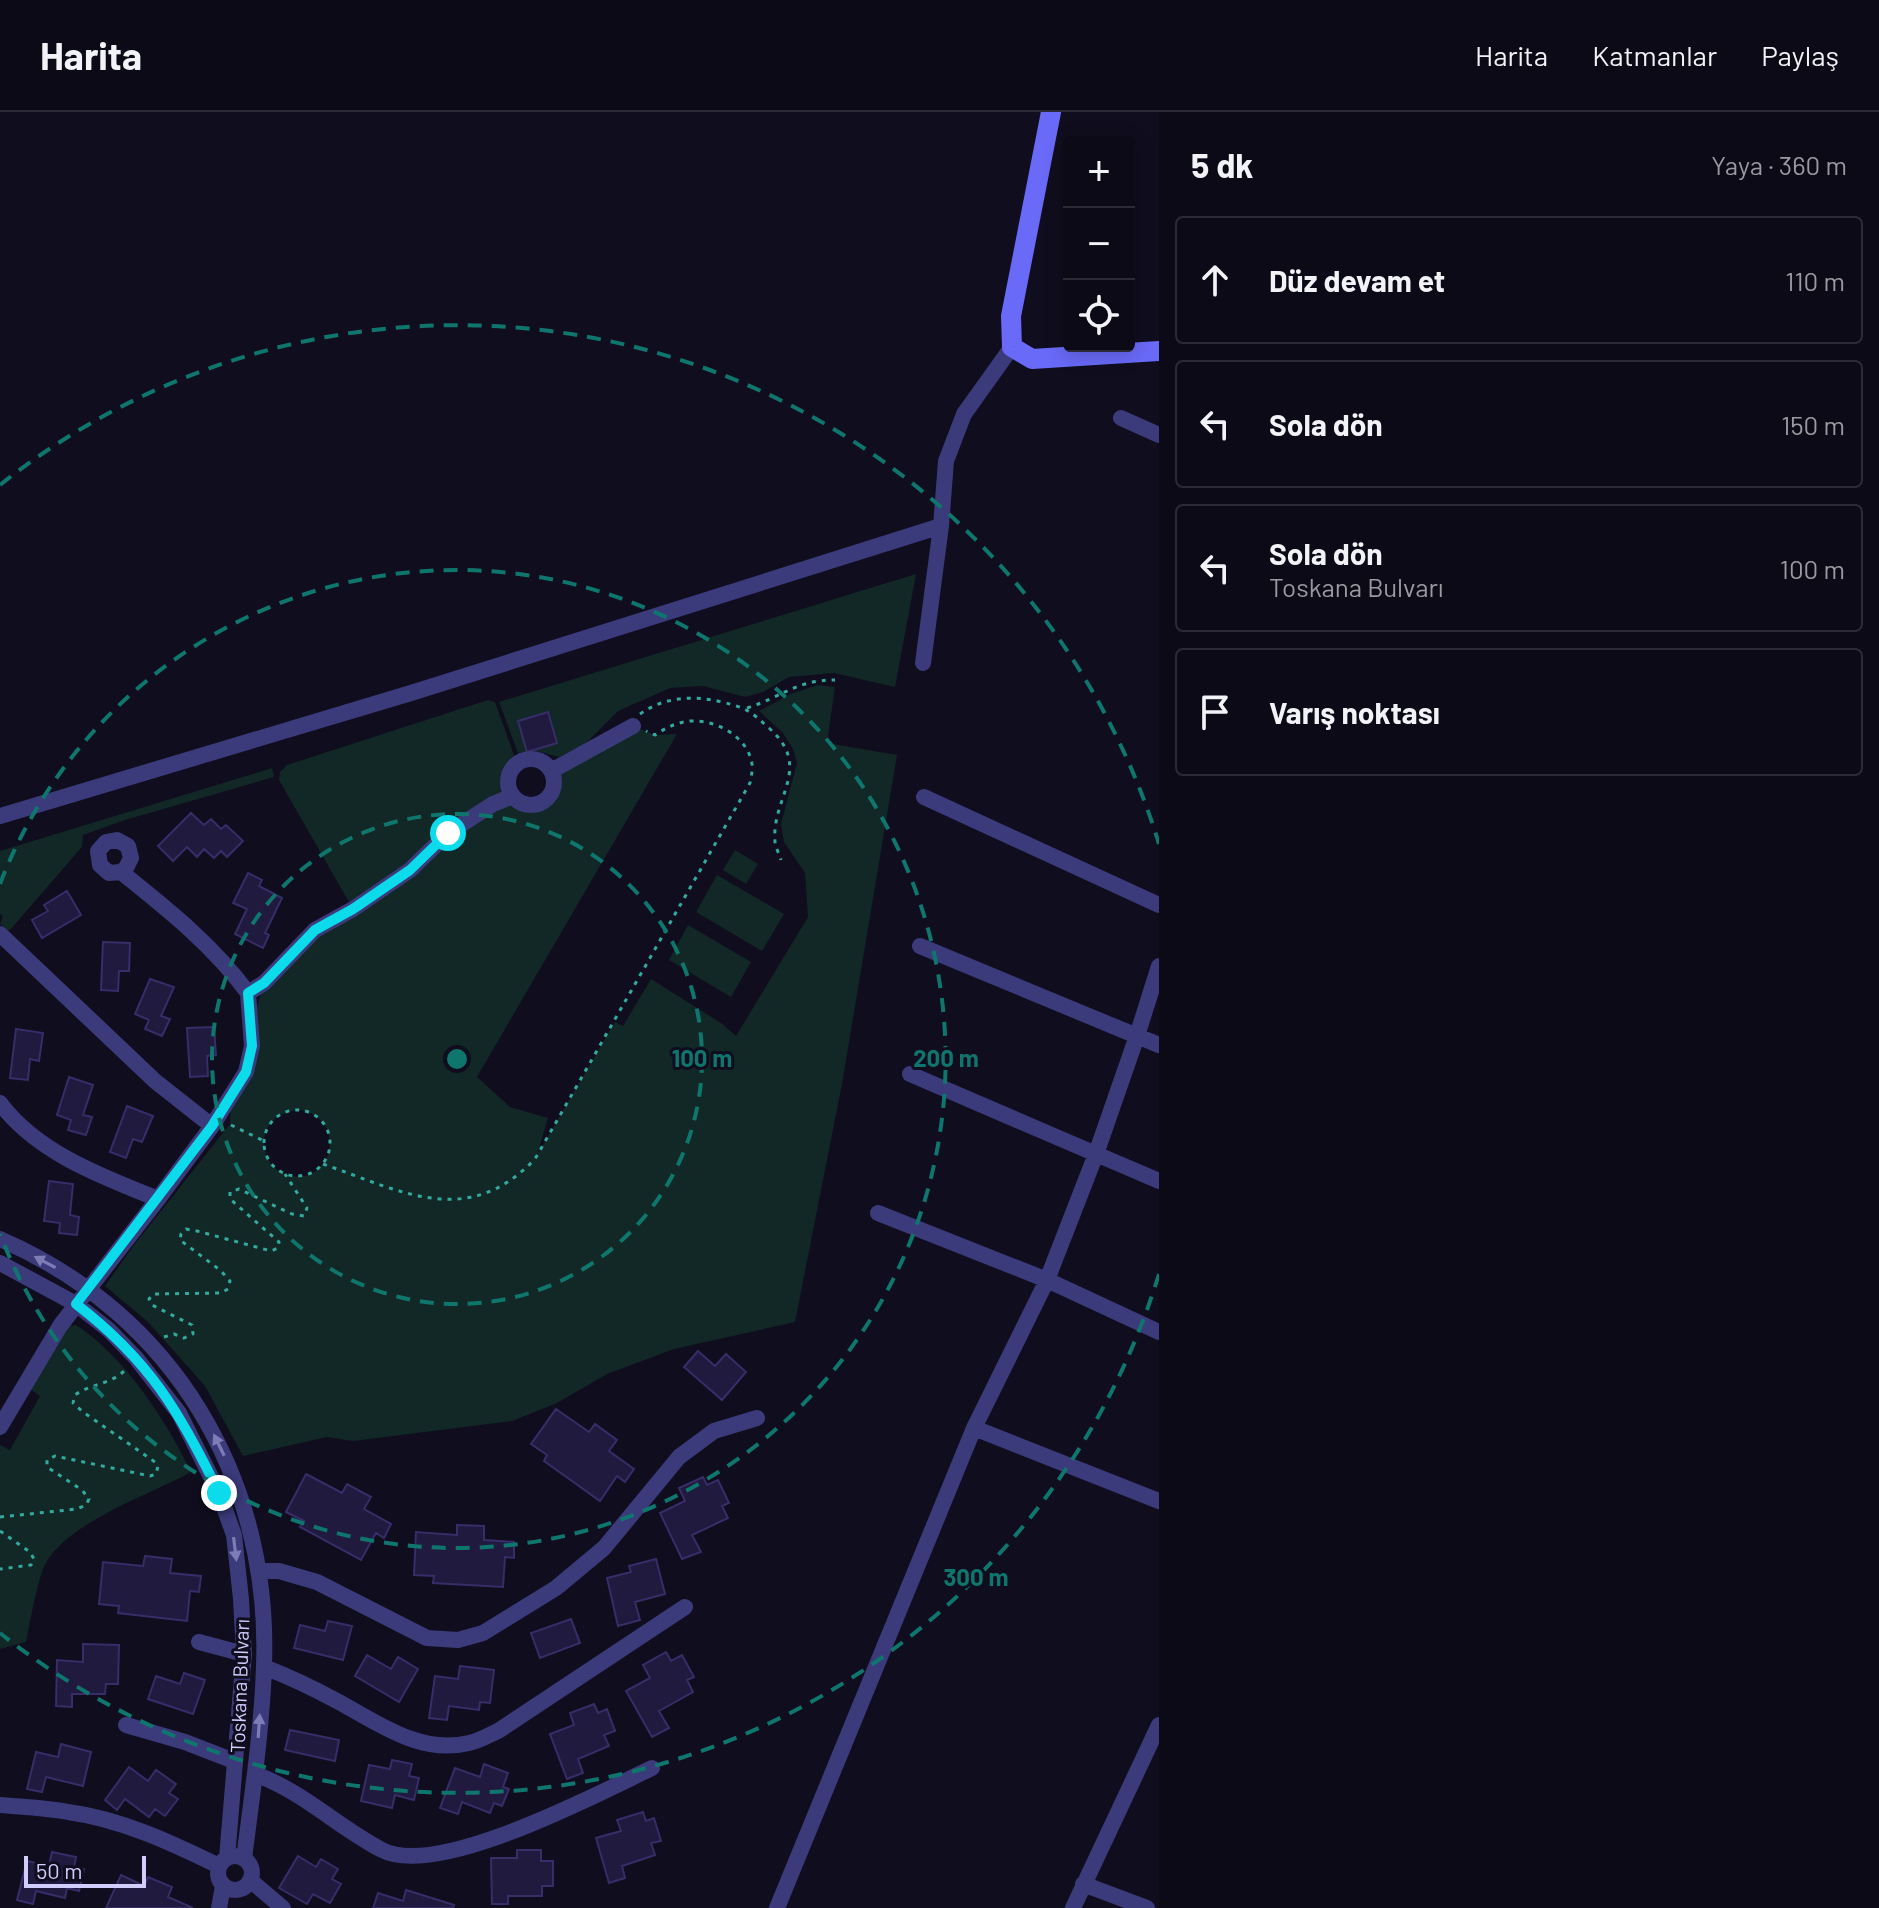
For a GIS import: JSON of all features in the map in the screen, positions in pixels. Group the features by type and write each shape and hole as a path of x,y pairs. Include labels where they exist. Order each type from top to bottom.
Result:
{"main road":[{"path":"1051,112 1011,316 1012,347 1032,359 1159,351"}],"street":[{"path":"923,663 946,461 964,414 1012,347"},
{"path":"1121,418 1159,435"},
{"path":"0,816 411,693 941,526"},
{"path":"551,771 633,726"},
{"path":"533,758 547,765 551,771 554,785 541,803 526,804 513,796 507,782 512,767 518,762 533,758"},
{"path":"248,993 264,983 315,930 353,909 410,870 448,833 493,804 513,796"},
{"path":"924,797 1159,905"},
{"path":"0,1427 37,1361 76,1304 212,1126 246,1072 252,1046 248,993 230,968 121,872"},
{"path":"0,934 155,1081 212,1126"},
{"path":"920,946 1159,1045"},
{"path":"777,1908 974,1428 1047,1280 1096,1154 1159,966"},
{"path":"910,1074 1159,1181"},
{"path":"0,1103 45,1145 94,1174 158,1199"},
{"path":"878,1213 1047,1280 1159,1332"},
{"name":"Toskana Bulvarı","path":"0,1239 89,1288 151,1345 197,1402 226,1459 254,1538 262,1605 264,1667 255,1774 230,1861 218,1877 223,1886 219,1908"},
{"name":"Toskana Bulvarı","path":"0,1263 76,1304 109,1330 136,1358 179,1413 219,1493 234,1535 244,1654 234,1761 230,1861"},
{"path":"258,1571 279,1571 317,1582 427,1638 458,1640 483,1633 556,1588 604,1548 679,1457 714,1431 757,1418"},
{"path":"974,1428 1159,1501"},
{"path":"264,1667 307,1684 389,1731 414,1741 445,1745 470,1743 498,1731 685,1607"},
{"path":"199,1642 244,1654"},
{"path":"126,1725 185,1742 234,1761"},
{"path":"1073,1908 1159,1725"},
{"path":"255,1774 301,1797 384,1852 412,1858 477,1844 541,1819 652,1768"},
{"path":"0,1805 70,1812 106,1820 179,1847 230,1861"},
{"name":"Toskana Bulvarı","path":"230,1861 251,1868 239,1908"},
{"path":"223,1886 232,1890 246,1884 283,1908"},
{"path":"1083,1884 1147,1908"}],"path":[{"path":"747,708 795,685 835,680"},
{"path":"323,1164 412,1195 461,1201 485,1195 508,1184 535,1159 750,783 752,765 747,750 717,724 685,721 655,735 633,726 640,713 664,699 707,698 747,708 777,734 791,761 776,827 775,843 781,860"},
{"path":"151,1345 166,1335 184,1338 193,1334 192,1325 152,1305 149,1299 153,1294 221,1293 228,1289 230,1281 220,1270 180,1240 186,1229 271,1251 278,1248 279,1242 230,1199 230,1192 239,1189 292,1214 304,1216 307,1208 285,1174 270,1162 264,1141 268,1127 280,1114 292,1110 312,1113 321,1120 330,1137 328,1156 323,1164 306,1175 285,1174"},
{"path":"212,1126 230,1124 264,1141"},
{"path":"0,1517 77,1509 86,1505 89,1499 82,1490 47,1467 47,1460 55,1456 150,1476 156,1474 158,1466 155,1462 73,1403 75,1395 120,1375 136,1358"},
{"path":"0,1531 30,1552 34,1559 31,1565 0,1569"}],"green space":[{"path":"916,574 895,687 834,673 789,677 763,692 745,697 703,686 670,688 618,711 585,744 559,757 533,750 518,753 499,702"},
{"path":"818,685 835,687 827,743 897,755 842,1084 795,1322 674,1349 607,1374 557,1403 512,1421 353,1441 327,1437 243,1456 205,1386 148,1322 105,1286 230,1124 231,1097 264,983 284,959 353,909 279,780 280,772 287,765 488,700 495,702 515,758 507,772 501,796 531,805 546,798 554,778 633,726 655,735 677,734 477,1077 510,1107 548,1118 537,1155 615,1022 623,1026 651,979 721,1023 736,1036 808,917 805,873 784,842 781,824 797,763 783,733 759,711 791,694","holes":["302,1110 318,1118 327,1129 330,1142 328,1155 321,1166 311,1174 298,1177 276,1169 269,1160 264,1140 273,1120"]},
{"path":"272,768 274,777 83,835 82,847 9,931 0,924 3,916 0,914 0,851"},
{"path":"735,850 758,864 746,884 723,870"},
{"path":"717,875 784,914 762,951 696,912"},
{"path":"688,925 751,962 731,997 669,960"},
{"path":"76,1325 111,1354 142,1391 157,1411 191,1472 108,1512 68,1538 43,1569 26,1642 0,1649 0,1445 10,1450 40,1396 30,1389 69,1326"}],"building":[{"path":"548,712 557,743 527,752 518,721"},
{"path":"191,813 204,825 211,819 221,829 226,825 243,841 227,857 221,851 214,858 204,849 197,857 187,847 173,861 158,846"},
{"path":"248,873 262,880 259,886 282,898 265,933 269,935 263,948 235,934 247,909 233,903"},
{"path":"67,891 81,915 42,938 32,920 48,911 44,905"},
{"path":"103,942 130,943 129,971 119,971 118,991 101,990"},
{"path":"150,979 174,987 161,1016 170,1019 162,1036 145,1029 149,1020 135,1014"},
{"path":"214,1027 216,1055 207,1056 208,1076 190,1077 187,1028"},
{"path":"16,1029 43,1033 39,1061 30,1059 28,1080 10,1078"},
{"path":"69,1077 93,1085 83,1115 92,1117 86,1135 68,1130 71,1120 57,1115"},
{"path":"127,1106 153,1116 142,1142 133,1139 126,1158 110,1152"},
{"path":"49,1181 73,1184 70,1215 79,1217 77,1235 59,1233 60,1223 44,1221"},
{"path":"698,1351 715,1366 726,1354 746,1372 722,1400 684,1367"},
{"path":"556,1409 589,1432 595,1424 617,1440 609,1451 634,1469 625,1482 617,1476 600,1501 544,1461 547,1455 531,1444"},
{"path":"306,1474 342,1493 347,1484 371,1497 364,1509 391,1524 384,1538 376,1533 361,1560 300,1527 304,1521 286,1512"},
{"path":"703,1477 707,1485 718,1480 729,1503 722,1506 728,1518 692,1535 701,1552 682,1559 660,1513 685,1501 679,1488"},
{"path":"457,1525 484,1526 484,1540 514,1542 514,1558 505,1557 503,1587 433,1583 434,1576 414,1575 416,1532 457,1535"},
{"path":"145,1556 172,1559 170,1573 201,1576 199,1592 190,1591 187,1621 118,1613 119,1606 99,1604 103,1562 143,1566"},
{"path":"656,1559 665,1594 635,1602 640,1620 618,1626 607,1578 631,1572 629,1566"},
{"path":"571,1619 580,1643 540,1658 531,1633"},
{"path":"328,1621 352,1626 343,1660 294,1648 300,1625 325,1631"},
{"path":"83,1644 119,1645 118,1684 106,1684 105,1694 72,1694 72,1707 56,1706 57,1660 83,1662"},
{"path":"666,1652 671,1661 682,1655 694,1677 687,1680 693,1692 659,1711 669,1728 652,1737 626,1691 650,1678 643,1665"},
{"path":"367,1655 391,1669 398,1657 418,1669 399,1702 355,1676"},
{"path":"460,1666 494,1670 490,1703 480,1702 479,1710 449,1706 447,1720 429,1718 435,1676 458,1679"},
{"path":"184,1673 205,1680 193,1714 148,1699 156,1676 180,1684"},
{"path":"594,1704 598,1713 607,1709 615,1731 604,1735 609,1746 578,1759 583,1773 567,1779 550,1734 574,1725 570,1713"},
{"path":"290,1730 339,1740 335,1761 285,1750"},
{"path":"61,1744 91,1752 83,1786 46,1777 42,1792 27,1789 36,1752 58,1757"},
{"path":"392,1760 412,1764 409,1776 419,1778 414,1800 395,1795 392,1808 361,1801 369,1765 390,1769"},
{"path":"484,1764 508,1773 503,1787 509,1789 502,1806 494,1803 490,1813 462,1802 458,1814 440,1808 455,1768 480,1777"},
{"path":"129,1767 148,1781 156,1770 176,1784 169,1793 178,1799 165,1816 155,1809 149,1817 125,1799 117,1810 105,1800"},
{"path":"643,1812 646,1821 654,1818 661,1841 651,1843 655,1855 622,1866 625,1878 609,1883 596,1838 621,1831 617,1820"},
{"path":"517,1850 541,1850 541,1861 553,1861 553,1886 542,1886 542,1896 508,1896 508,1904 492,1904 491,1858 517,1858"},
{"path":"52,1852 76,1857 74,1867 84,1869 79,1891 67,1888 65,1898 36,1891 33,1904 17,1900 27,1861 49,1866"},
{"path":"298,1856 316,1867 321,1859 338,1869 332,1879 341,1884 330,1903 313,1894 307,1904 279,1888"},
{"path":"121,1875 144,1886 148,1877 172,1887 168,1897 193,1908 106,1908"},
{"path":"406,1890 454,1905 453,1908 373,1908 378,1893 403,1901"}],"route":[{"path":"219,1493 179,1413 160,1386 109,1330 76,1304 212,1126 246,1072 252,1046 248,993 264,983 315,930 353,909 410,870 448,833"}]}
